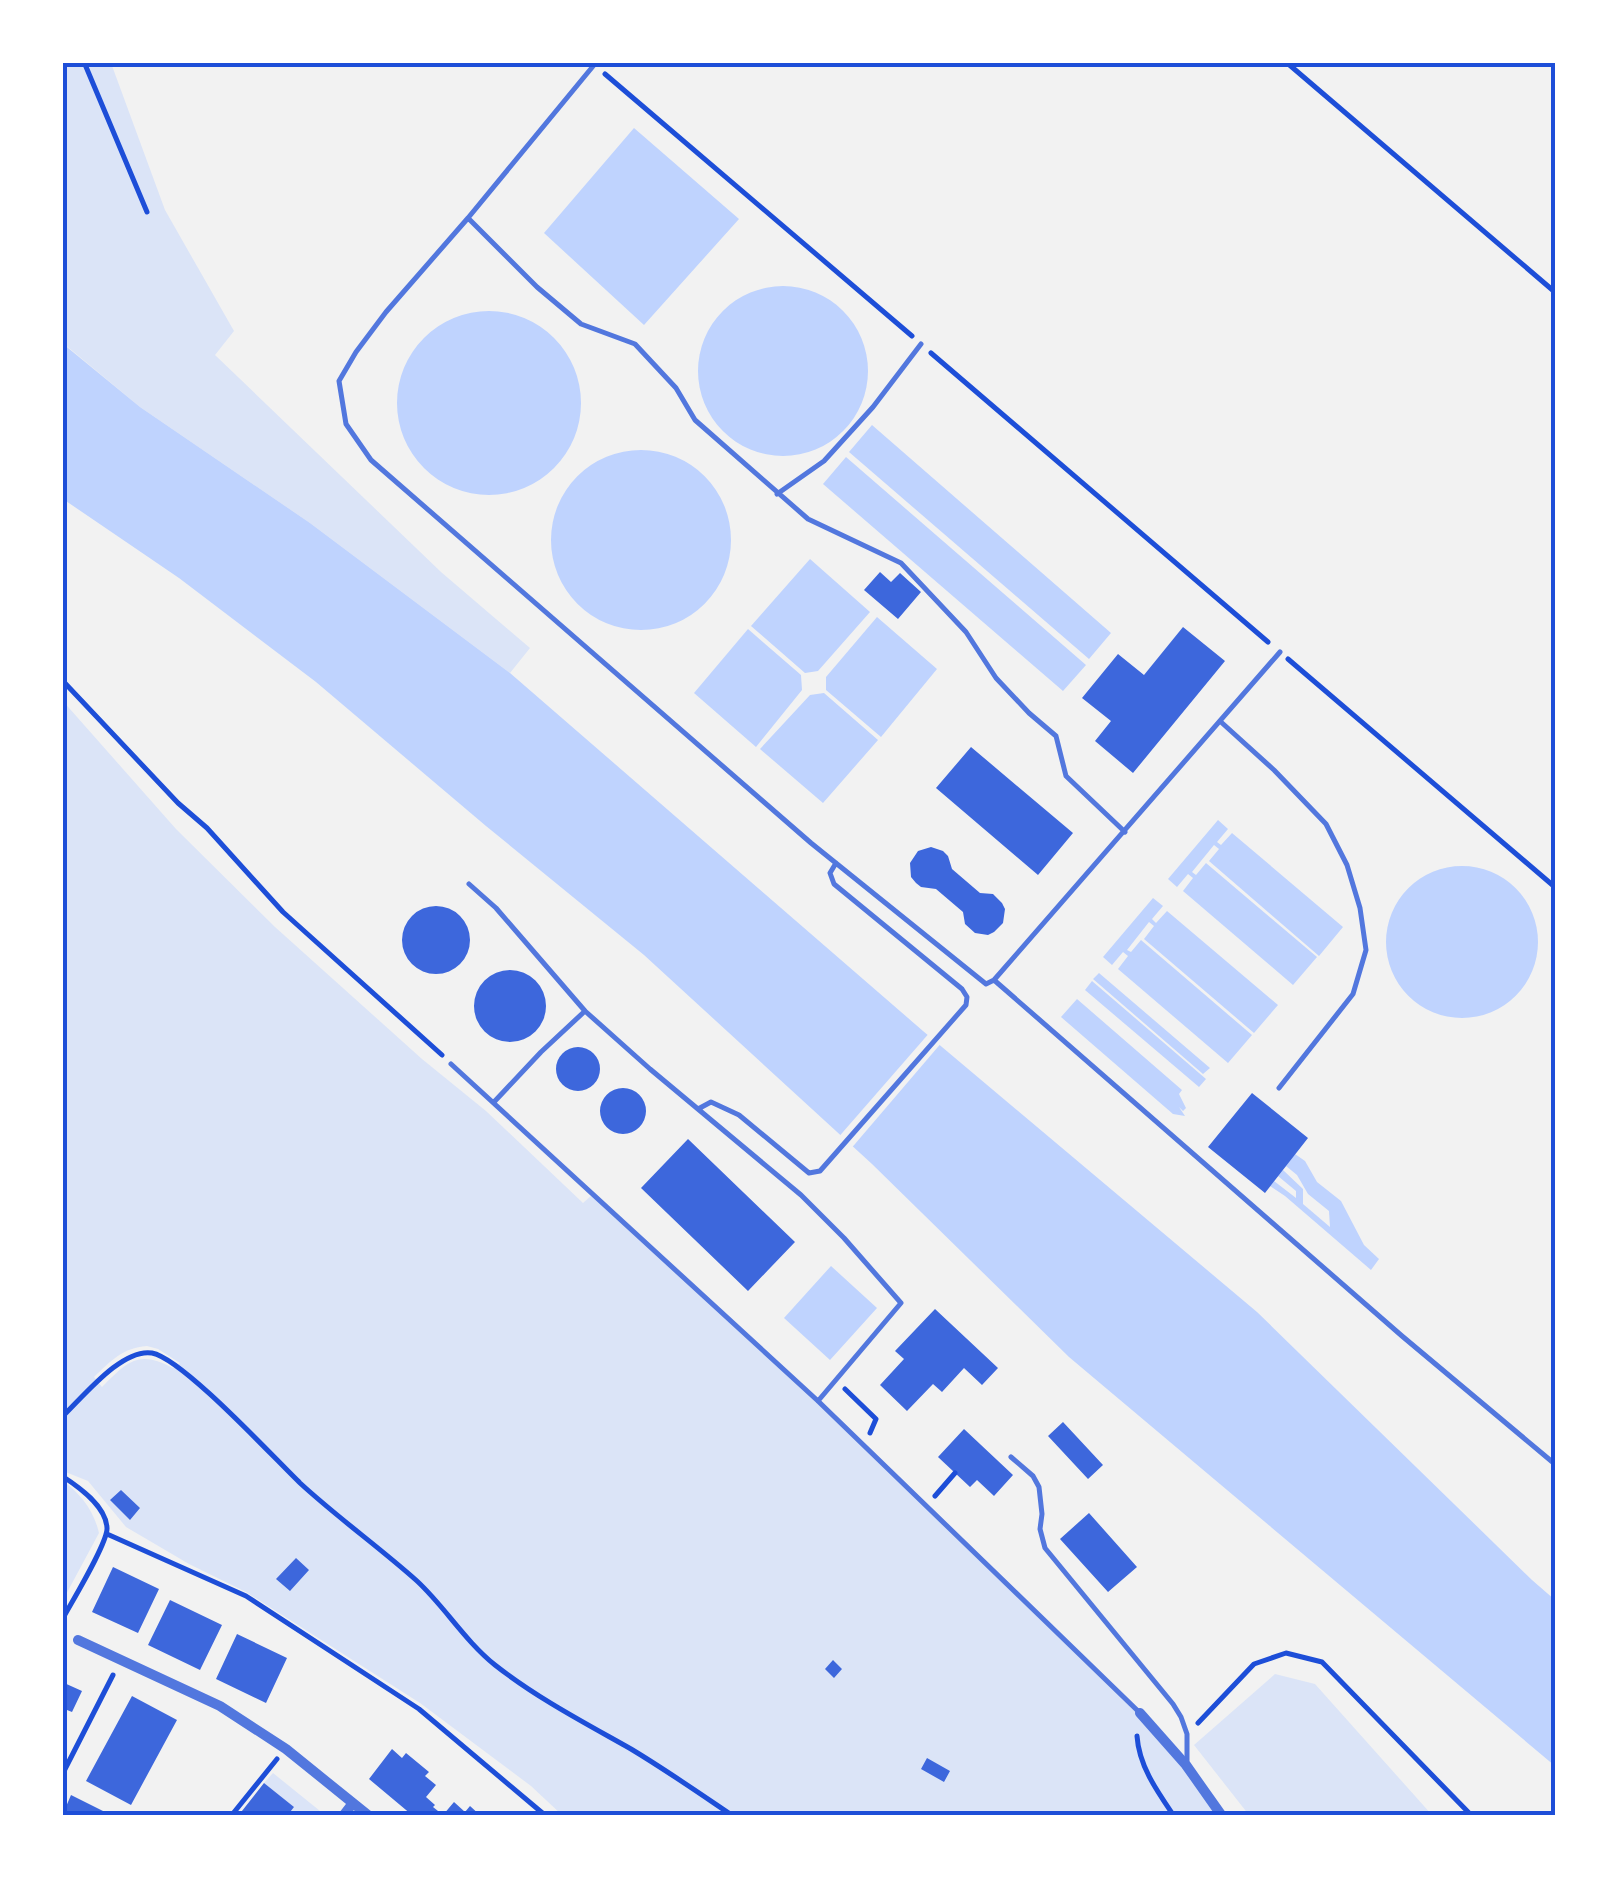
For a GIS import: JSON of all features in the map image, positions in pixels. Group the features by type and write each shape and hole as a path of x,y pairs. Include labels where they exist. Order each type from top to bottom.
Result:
{"street":[{"path":"78,1640 220,1706 286,1750 369,1816"},
{"path":"1140,1713 1186,1765 1222,1816"},
{"path":"343,1816 353,1803"}],"lane":[{"path":"594,64 356,352 339,382 346,424 370,460 836,863 986,984 994,980 1280,652"},
{"path":"468,218 580,324 635,344 676,388 694,420 808,519 901,563 966,632 996,678 1056,736 1066,776 1125,832"},
{"path":"777,494 824,461 873,407 920,344"},
{"path":"1221,722 1326,824 1347,864 1360,908 1366,950 1353,994 1279,1088"},
{"path":"698,1109 712,1102 738,1115 809,1173 820,1172 966,1005 962,989 834,884 830,872 836,863"},
{"path":"469,884 496,908 585,1012 801,1195 901,1303 818,1401"},
{"path":"994,980 1556,1465"},
{"path":"494,1103 585,1012"},
{"path":"451,1064 818,1401 1140,1713"},
{"path":"1011,1456 1039,1487 1040,1529 1045,1548 1182,1717 1188,1734 1186,1765"}],"path":[{"path":"84,62 146,212"},
{"path":"1286,62 1556,293"},
{"path":"594,64 1556,888"},
{"path":"62,680 283,912 451,1064"},
{"path":"62,1417 122,1360 150,1352 160,1356 199,1384 302,1484 420,1584 493,1664 734,1816"},
{"path":"835,1380 876,1419 874,1429 862,1444"},
{"path":"926,1506 955,1473"},
{"path":"62,1476 91,1498 104,1516 107,1534 62,1620"},
{"path":"107,1534 246,1596 419,1709 546,1816"},
{"path":"1188,1734 1254,1664 1286,1653 1322,1662 1472,1816"},
{"path":"62,1775 122,1659"},
{"path":"1140,1713 1139,1753 1174,1816"},
{"path":"231,1816 286,1750"}],"shaded area":[{"path":"62,63 111,63 165,210 234,331 215,355 441,572 530,648 510,673 310,523 140,407 63,343"},
{"path":"62,700 176,829 275,927 486,1111 583,1203 592,1195 818,1401 1140,1713 1222,1815 562,1815 531,1786 420,1703 246,1592 126,1527 88,1481 63,1471","holes":["131,1349 158,1349 180,1363 173,1368 151,1359 134,1361 102,1387 94,1377"]},
{"path":"63,1481 86,1504 99,1533 63,1600"},
{"path":"1275,1674 1315,1684 1432,1815 1249,1815 1194,1745"},
{"path":"273,1773 325,1815 287,1815 294,1807 264,1783"}],"water":[{"path":"634,128 739,219 644,325 544,233"},
{"path":"783,286 815,293 843,311 861,339 868,371 861,403 843,431 815,449 783,456 751,449 723,431 705,403 698,371 705,339 723,311 751,293"},
{"path":"489,311 524,318 554,338 574,368 581,403 574,438 554,468 524,488 489,495 454,488 424,468 404,438 397,403 404,368 424,338 454,318"},
{"path":"62,343 140,407 310,523 510,673 923,1031 1257,1312 1555,1600 1555,1766 1069,1357 872,1164 644,955 316,682 179,578 63,499"},
{"path":"872,425 1111,633 1089,659 849,452"},
{"path":"641,450 675,457 704,477 724,506 731,540 724,574 704,603 675,623 641,630 607,623 578,603 558,574 551,540 558,506 578,477 607,457"},
{"path":"846,457 1086,665 1063,691 823,484"},
{"path":"810,559 870,612 818,671 805,673 751,626"},
{"path":"877,617 937,669 881,737 826,690 826,677"},
{"path":"748,629 801,675 802,690 756,747 694,693"},
{"path":"824,693 878,740 823,803 760,749 810,695"},
{"path":"1218,820 1228,829 1217,842 1221,845 1232,833 1343,927 1319,956 1209,861 1219,849 1214,845 1192,872 1196,875 1206,863 1317,957 1293,985 1183,891 1193,878 1188,874 1177,887 1168,879"},
{"path":"1462,866 1491,871 1516,888 1533,913 1538,942 1533,971 1516,996 1491,1013 1462,1018 1433,1013 1408,996 1391,971 1386,942 1391,913 1408,888 1433,871"},
{"path":"1153,898 1163,906 1152,919 1156,923 1167,911 1278,1005 1254,1033 1144,939 1154,926 1149,922 1127,950 1131,952 1141,940 1252,1035 1228,1063 1118,969 1128,956 1123,952 1112,965 1103,957"},
{"path":"1099,973 1210,1068 1203,1074 1093,979"},
{"path":"1092,981 1206,1079 1199,1087 1085,990"},
{"path":"1077,999 1182,1090 1179,1094 1186,1108 1183,1111 1179,1107 1185,1116 1173,1114 1061,1017"},
{"path":"1295,1154 1305,1161 1317,1182 1341,1201 1364,1245 1379,1259 1371,1270 1270,1186 1274,1181 1296,1198 1296,1191 1278,1176 1283,1170 1303,1189 1303,1204 1330,1227 1329,1211 1308,1194 1297,1175 1286,1166"},
{"path":"831,1266 877,1308 830,1360 784,1318"}],"pier":[{"path":"931,1031 943,1041 849,1151 836,1140"}],"building":[{"path":"880,572 891,582 900,573 921,592 898,619 864,590"},
{"path":"1183,627 1225,661 1133,773 1095,741 1111,721 1082,698 1118,654 1144,675"},
{"path":"971,747 1073,833 1038,875 936,788"},
{"path":"931,847 943,851 952,869 980,893 993,894 1002,903 1003,923 994,932 975,933 965,924 963,912 936,889 921,887 911,877 910,863 918,851"},
{"path":"436,906 460,916 470,940 460,964 436,974 412,964 402,940 412,916"},
{"path":"510,970 535,981 546,1006 535,1031 510,1042 485,1031 474,1006 485,981"},
{"path":"578,1047 594,1053 600,1069 594,1085 578,1091 562,1085 556,1069 562,1053"},
{"path":"623,1088 639,1095 646,1111 639,1127 623,1134 607,1127 600,1111 607,1095"},
{"path":"1252,1093 1308,1138 1265,1193 1208,1147"},
{"path":"688,1139 795,1242 748,1291 641,1188"},
{"path":"935,1309 998,1368 982,1385 964,1368 942,1392 933,1384 907,1411 880,1385 904,1359 895,1351"},
{"path":"1063,1422 1103,1465 1088,1479 1048,1436"},
{"path":"964,1429 1013,1475 994,1496 977,1480 970,1487 938,1457"},
{"path":"121,1490 140,1508 130,1520 110,1500"},
{"path":"1089,1513 1137,1567 1108,1592 1060,1539"},
{"path":"296,1558 309,1570 290,1591 276,1579"},
{"path":"113,1567 159,1589 138,1633 92,1612"},
{"path":"170,1600 222,1625 200,1670 148,1645"},
{"path":"237,1634 287,1658 266,1703 216,1679"},
{"path":"833,1660 842,1669 834,1678 825,1669"},
{"path":"62,1682 82,1691 72,1712 62,1708"},
{"path":"132,1696 177,1720 131,1805 86,1781"},
{"path":"392,1749 402,1758 406,1753 429,1772 425,1776 436,1785 426,1797 443,1815 454,1802 465,1812 470,1806 481,1816 412,1815 369,1779"},
{"path":"927,1758 950,1771 944,1782 921,1769"},
{"path":"264,1783 294,1807 287,1816 238,1816"},
{"path":"71,1795 113,1816 62,1816"}]}
